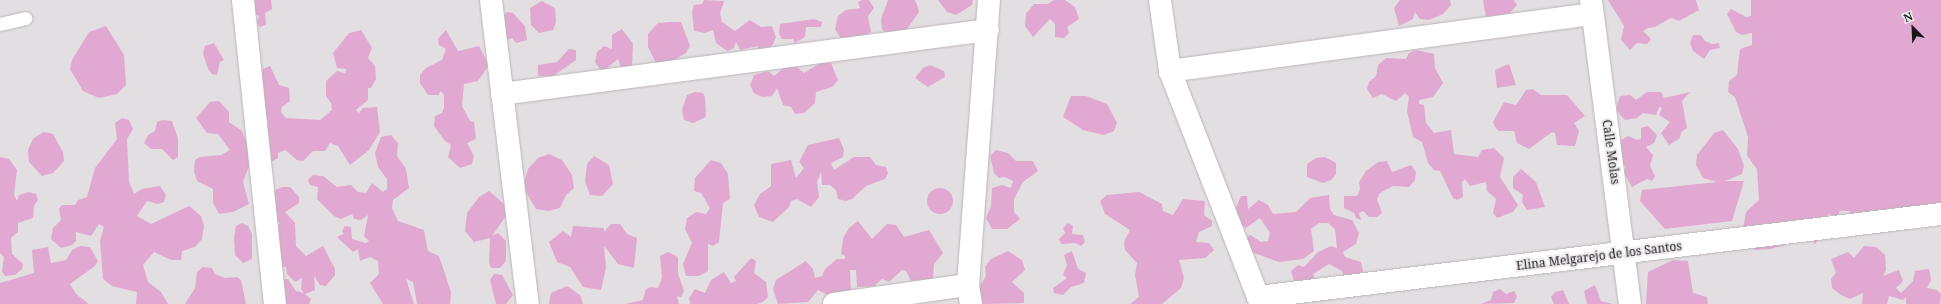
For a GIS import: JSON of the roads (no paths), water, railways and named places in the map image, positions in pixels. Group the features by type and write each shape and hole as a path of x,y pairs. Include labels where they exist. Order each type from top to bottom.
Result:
{"street":[{"path":"243,0 275,304"},
{"path":"491,0 528,304"},
{"path":"834,304 969,294 989,0"},
{"path":"1160,0 1170,72 1591,7"},
{"name":"Calle Molas","path":"1591,7 1625,254 1630,304"},
{"path":"502,94 988,30"},
{"name":"Elina Melgarejo de los Santos","path":"1170,72 1258,297 1625,254 1941,214"}],"lane":[{"path":"0,24 25,18"}]}
